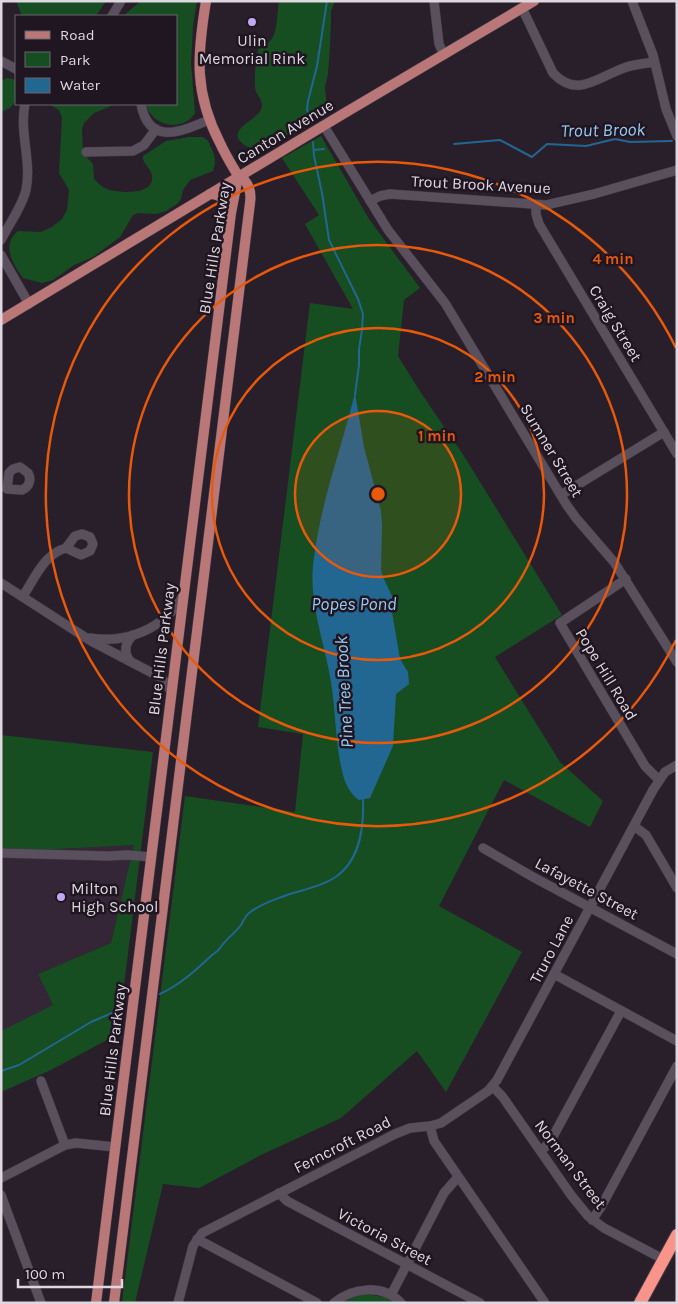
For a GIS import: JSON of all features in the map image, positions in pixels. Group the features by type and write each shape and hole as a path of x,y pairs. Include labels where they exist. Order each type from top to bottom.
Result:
{"highway":[{"path":"640,1303 677,1235"}],"main road":[{"path":"206,1 200,39 199,72 201,94 209,120 238,177"},
{"name":"Canton Avenue","path":"1,320 534,1"},
{"name":"Blue Hills Parkway","path":"96,1303 190,536 231,213 238,177 244,180 248,186 250,210 114,1303"},
{"path":"210,194 223,198 228,203 231,213"},
{"path":"231,213 234,207 239,204 244,204 250,210"},
{"path":"190,536 208,537"},
{"path":"115,1150 133,1156"}],"street":[{"path":"113,15 121,1"},
{"path":"434,1 439,44 444,55"},
{"path":"632,1 647,38 666,110 677,136"},
{"path":"522,8 553,72 561,80 569,84 587,84 623,68 654,62"},
{"path":"1,61 15,69"},
{"path":"1,240 25,191 26,171 23,126 25,105"},
{"path":"141,105 144,115 156,129 168,133 209,120"},
{"name":"Sumner Street","path":"324,126 399,245 445,303 576,518 604,548 677,662"},
{"path":"86,152 133,151 144,146 156,129"},
{"name":"Trout Brook Avenue","path":"370,201 390,194 551,205 677,170"},
{"name":"Craig Street","path":"536,205 539,224 677,454"},
{"path":"1,255 28,304"},
{"path":"561,495 664,432"},
{"path":"23,596 48,557 66,548"},
{"name":"Pope Hill Road","path":"626,580 560,623 645,766 659,780"},
{"path":"1,583 85,637 160,677 171,691"},
{"path":"85,637 108,639 133,635 164,619 183,596"},
{"path":"130,661 126,656 125,650 126,644 133,635"},
{"name":"Truro Lane","path":"430,1126 451,1117 493,1087 659,780 665,772 677,765"},
{"path":"634,826 646,835 677,888"},
{"name":"Lafayette Street","path":"483,848 677,954"},
{"path":"1,853 151,857"},
{"path":"554,974 677,1041"},
{"path":"541,1151 550,1142 621,1010"},
{"path":"592,1220 601,1207 677,1066"},
{"path":"41,1080 65,1145"},
{"name":"Norman Street","path":"493,1087 502,1096 571,1195 592,1220 664,1259"},
{"path":"430,1126 434,1141 545,1303"},
{"name":"Ferncroft Road","path":"197,1239 205,1231 401,1131 414,1127 430,1126"},
{"path":"1,1178 65,1145 76,1143 115,1150"},
{"path":"390,1295 444,1193 458,1177"},
{"name":"Victoria Street","path":"279,1193 287,1201 480,1303"},
{"path":"1,1194 41,1303"},
{"path":"178,1303 192,1249 197,1239 317,1303"},
{"path":"334,1303 344,1296 360,1290 376,1290 390,1295 402,1303"}],"shaded area":[{"name":"Milton High School","path":"134,845 111,943 38,974 53,1005 1,1031 1,852"}],"green space":[{"path":"16,1 106,1 97,15 22,15"},
{"path":"141,1 197,1 193,26 191,63 195,113 190,119 176,125 161,122 154,118 146,105 178,105 178,15 124,15"},
{"path":"279,1 335,1 331,11 329,64 325,87 326,106 321,114 283,138 268,146 253,149 240,141 238,133 240,129 261,111 261,100 255,88 257,57 259,48 273,38"},
{"path":"7,78 15,80 15,102 10,108 1,112 1,81"},
{"path":"51,105 114,105 94,113 84,123 82,129 83,153 93,164 94,179 101,186 108,189 129,192 143,190 148,187 152,182 152,176 143,156 166,141 189,137 203,137 208,141 214,154 215,163 213,171 190,180 177,204 166,211 156,214 139,213 133,215 120,237 93,257 74,265 53,280 42,283 23,278 13,261 9,248 13,236 18,231 41,232 52,227 62,219 67,210 69,190 59,173 62,118 59,110"},
{"path":"321,136 369,219 420,288 404,300 398,356 464,456 562,615 495,657 560,762 603,801 590,827 504,780 439,906 522,952 446,1092 417,1051 341,1118 261,1155 199,1188 163,1184 135,1303 122,1303 185,796 295,812 303,734 258,727 310,303 353,309 305,224 319,215 282,158"},
{"path":"1,735 153,752 118,1034 51,1070 1,1092 1,1031 53,1005 38,974 111,943 134,845 1,852"},
{"path":"366,1294 384,1297 395,1303 341,1303 356,1296"}],"water":[{"name":"Popes Pond","path":"355,393 364,447 381,511 381,570 392,596 392,612 400,659 408,672 409,684 396,694 393,746 370,798 359,800 347,786 340,763 331,682 315,609 312,580 320,522"}],"waterway":[{"name":"Pine Tree Brook","path":"312,122 307,110 308,101 317,66 327,1"},
{"name":"Trout Brook","path":"454,144 500,140 532,157 547,144 586,146 615,139 630,142 672,141"},
{"name":"Pine Tree Brook","path":"313,142 329,240 358,299 363,314 355,395"},
{"name":"Trout Brook","path":"314,150 324,149"},
{"name":"Pine Tree Brook","path":"160,994 194,972 239,928 246,915 253,910 287,895 326,882 345,869 356,851 362,830 363,799"},
{"name":"Pine Tree Brook","path":"1,1071 19,1065 91,1022 119,1010"}],"place":[{"name":"Ulin Memorial Rink","path":"252,22"},
{"name":"Milton High School","path":"61,897"}]}
